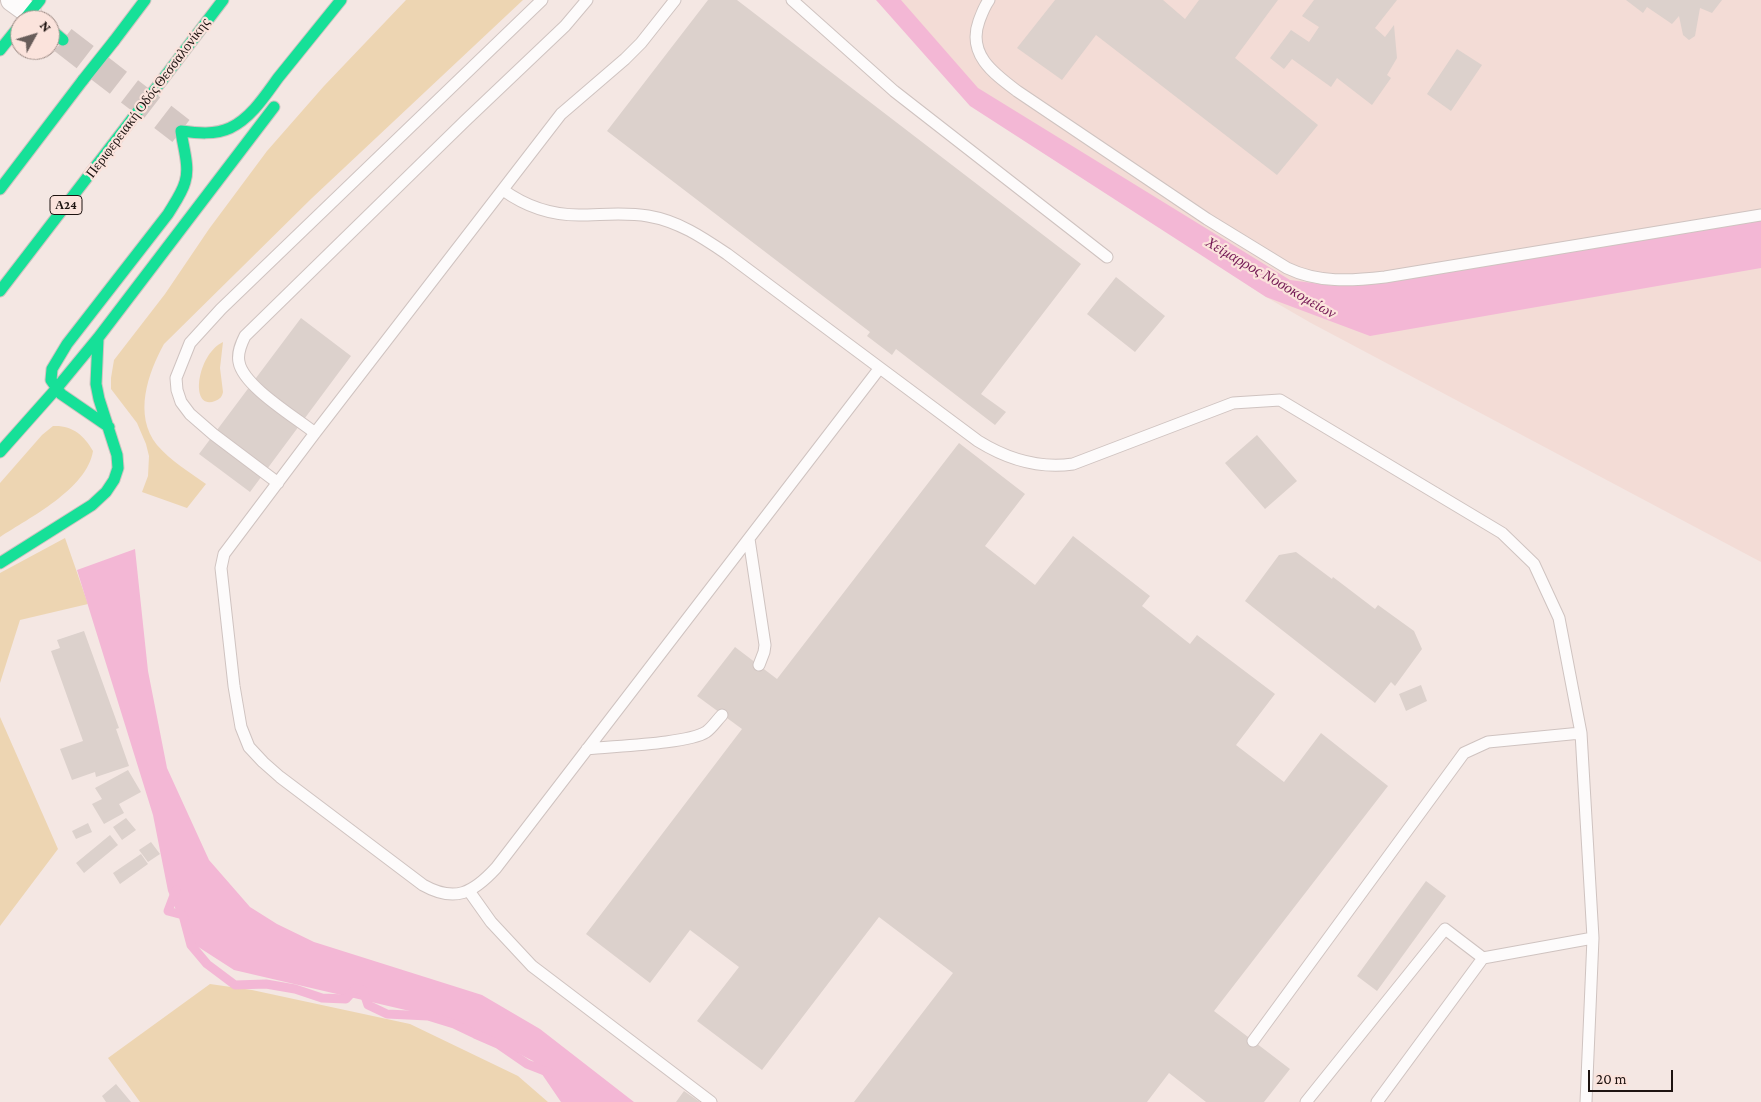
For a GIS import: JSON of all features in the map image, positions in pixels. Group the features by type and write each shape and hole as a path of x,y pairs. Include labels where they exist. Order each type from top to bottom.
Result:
{"main road":[{"path":"0,189 145,0"},
{"name":"Περιφερειακή Οδός Θεσσαλονίκης","path":"0,291 224,0"},
{"path":"109,427 56,389 50,380 51,374 67,344 168,214 180,193 185,183 187,171 181,131 196,133 217,132 234,126 244,118 268,92 341,0"},
{"path":"336,24 354,0"},
{"path":"0,50 10,36"},
{"path":"0,452 98,338 283,95"},
{"path":"0,563 103,497 110,489 118,472 118,458 114,441 96,387 98,338"}],"lane":[{"path":"278,483 213,434 190,414 181,402 176,378 190,343 220,309 542,0"},
{"path":"315,433 257,389 248,379 238,360 240,346 245,336 465,120 565,26 580,11 587,0"},
{"path":"674,0 641,43 561,114 228,548 221,562 236,704 245,738 255,754 276,773 423,885 441,894 460,894 469,891 485,880 496,868 879,369"},
{"path":"792,0 894,91 1108,257"},
{"path":"987,3 976,29 976,44 978,52 985,62 1006,82 1208,219 1287,268 1313,278 1342,280 1385,277 1761,215"},
{"path":"503,190 522,202 553,212 577,215 634,214 680,225 727,254 879,369 983,444 1014,459 1048,466 1064,465 1084,460 1233,403 1280,400 1502,533 1534,564 1559,618 1581,733 1593,938 1586,1102"},
{"path":"749,539 765,646 759,665"},
{"path":"587,749 669,741 698,735 707,731 722,715"},
{"path":"1253,1041 1464,753 1488,742 1581,733"},
{"path":"469,891 491,922 532,966 711,1102"},
{"path":"1306,1102 1444,929 1483,958"},
{"path":"1377,1102 1483,958 1593,938"}],"shaded area":[{"path":"406,0 523,0 312,198 164,344 148,381 144,408 146,421 150,433 162,451 206,484 187,508 142,492 148,476 149,456 137,423 111,389 114,360 165,294 209,229 267,151 324,86"},
{"path":"878,0 1761,0 1761,562 1311,323 1266,297 967,101"},
{"path":"223,342 220,368 223,394 215,401 207,402 202,398 199,390 202,369 214,348"},
{"path":"53,426 72,429 86,440 93,451 88,465 69,490 41,511 0,537 0,483 42,435"},
{"path":"65,538 88,604 20,620 0,683 0,573"},
{"path":"0,717 58,849 0,926"},
{"path":"210,984 252,990 410,1024 518,1076 548,1102 140,1102 108,1058"}],"water":[{"name":"Χείμαρρος Νοσοκομείων","path":"876,0 901,0 978,88 1290,280 1335,286 1761,212 1761,268 1370,336 1266,297 970,106"},
{"path":"135,549 148,671 167,768 209,860 250,907 277,924 314,942 482,995 540,1029 634,1102 561,1102 533,1061 457,1022 234,970 189,941 168,891 153,815 77,570"}],"building":[{"path":"708,0 737,0 1081,264 981,394 1006,412 995,425 896,349 892,355 867,336 870,332 607,131"},
{"path":"1055,0 1163,0 1185,19 1199,0 1278,0 1235,58 1318,125 1277,175 1096,35 1062,80 1017,48"},
{"path":"1314,0 1397,0 1375,28 1385,37 1394,25 1397,58 1387,75 1391,78 1372,105 1337,78 1331,87 1292,59 1284,69 1270,58 1291,30 1309,42 1319,27 1302,16"},
{"path":"1626,0 1722,0 1712,13 1700,8 1695,36 1689,40 1683,35 1679,16 1672,24 1647,7 1643,13"},
{"path":"1457,49 1482,65 1451,111 1427,94"},
{"path":"1116,277 1165,316 1135,352 1087,314"},
{"path":"301,318 351,356 250,492 199,454"},
{"path":"1257,435 1297,481 1265,509 1225,463"},
{"path":"959,443 1025,494 985,546 1035,585 1073,536 1150,596 1142,606 1190,644 1197,635 1275,694 1236,745 1284,782 1321,733 1388,786 1214,1011 1290,1069 1264,1102 1206,1102 1169,1073 1147,1102 854,1102 953,973 879,917 762,1070 697,1021 739,967 690,930 650,983 586,934 742,729 697,696 735,647 777,679"},
{"path":"1296,552 1375,609 1378,605 1414,631 1422,649 1395,686 1391,682 1375,703 1245,601 1279,555"},
{"path":"84,631 119,728 116,729 129,766 96,777 95,772 72,780 60,749 83,741 51,651 60,648 57,640"},
{"path":"1421,685 1427,701 1406,711 1399,694"},
{"path":"128,770 141,792 119,804 124,813 104,824 92,804 102,799 95,788"},
{"path":"126,818 136,830 122,840 113,827"},
{"path":"88,823 92,832 76,839 72,831"},
{"path":"110,835 118,845 84,873 76,863"},
{"path":"151,842 160,854 148,862 139,850"},
{"path":"141,854 148,864 120,884 113,873"},
{"path":"1426,881 1446,896 1377,991 1357,976"},
{"path":"116,1084 131,1102 106,1102 102,1096"},
{"path":"684,1091 700,1102 676,1102"}],"waterway":[{"path":"176,890 168,911 183,915 191,945 207,964 235,985 266,984 295,989 322,998 346,999 356,988"},
{"path":"363,990 368,1005 387,1014 428,1016 454,1024 498,1044 527,1064 550,1073"}],"tunnel":[{"path":"63,40 181,131"}],"traffic: fast":[{"path":"32,10 40,0"},
{"path":"114,41 145,0"},
{"path":"163,79 223,0"},
{"path":"109,427 61,394 51,380 52,369 67,344 168,214 180,194 187,170 181,131 212,133 238,124 263,99 341,0"},
{"path":"0,50 10,38"},
{"path":"83,80 114,41"},
{"path":"132,119 163,79"},
{"path":"0,189 83,80"},
{"path":"56,389 98,338 274,107"},
{"path":"0,291 132,119"},
{"path":"0,563 92,505 106,492 114,480 118,468 117,455 96,384 98,338"},
{"path":"0,452 56,389"}]}
